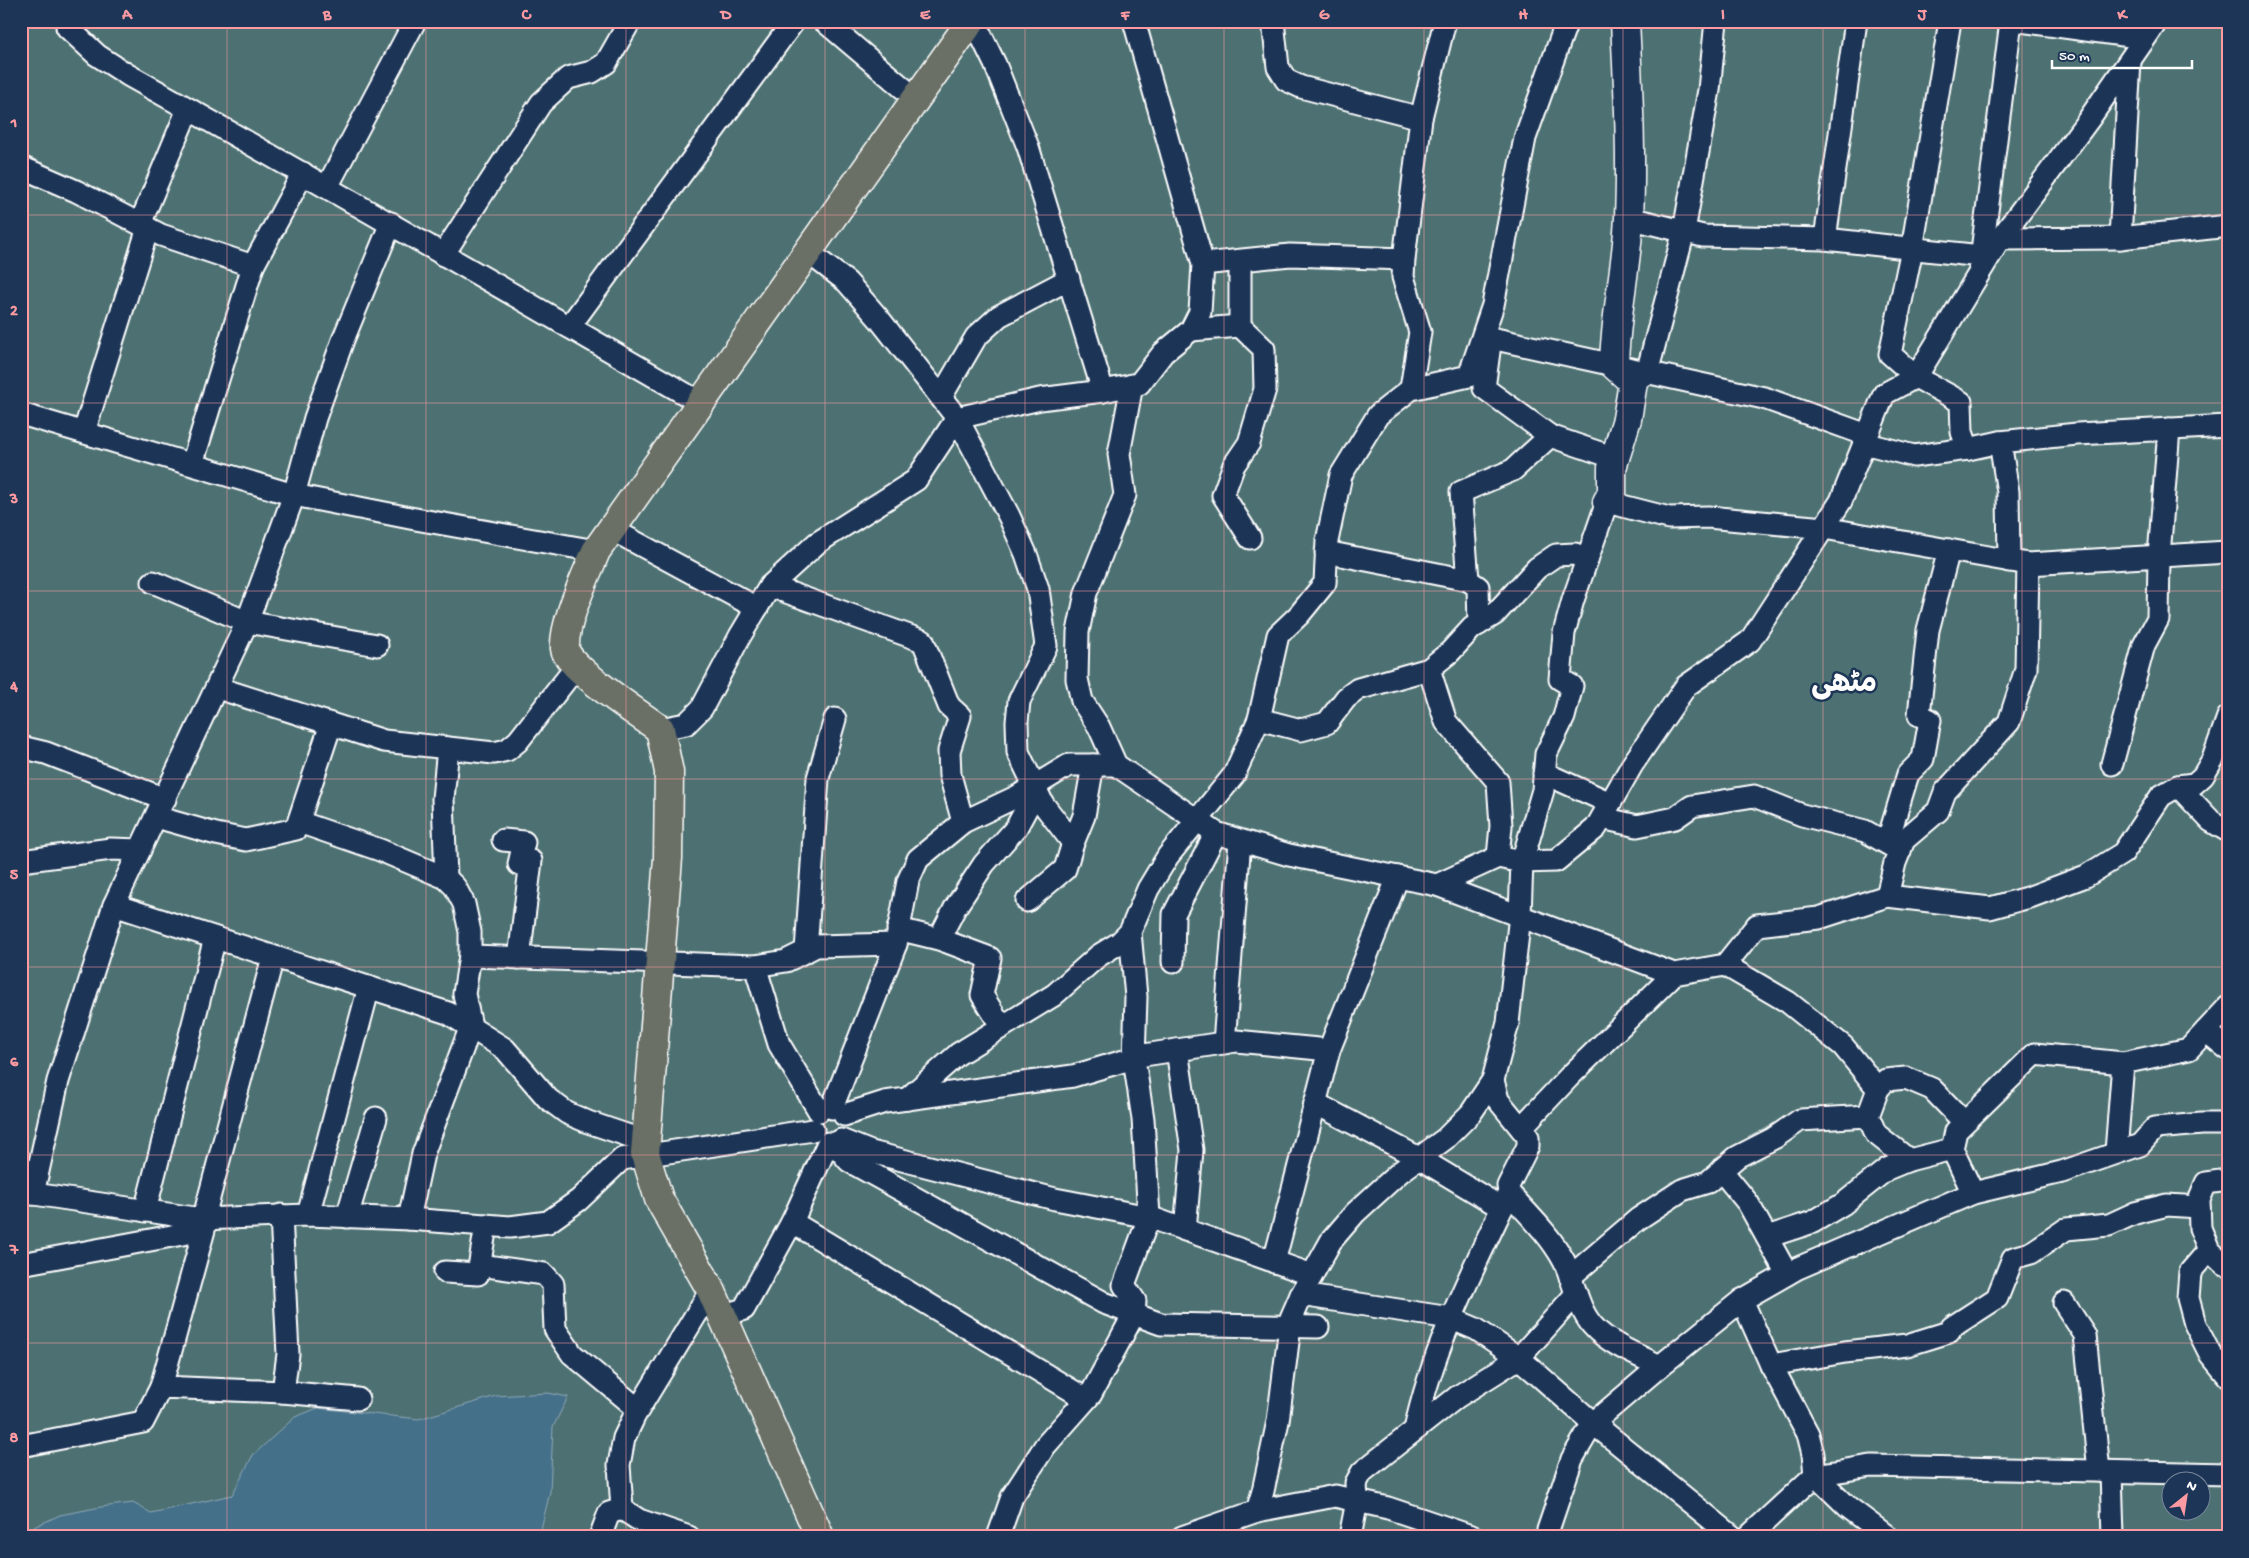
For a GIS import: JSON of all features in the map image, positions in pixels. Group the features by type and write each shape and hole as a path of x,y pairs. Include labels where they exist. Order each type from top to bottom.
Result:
{"main road":[{"path":"824,1533 711,1290 659,1199 646,1148 668,858 669,772 660,729 576,667 565,651 566,632 596,551 916,98 973,21"}],"street":[{"path":"327,187 416,21"},
{"path":"443,255 541,103 568,78 592,72 606,64 630,21"},
{"path":"569,327 794,21"},
{"path":"973,21 995,64 1028,146 1104,391"},
{"path":"660,729 686,724 702,708 770,586 817,544 916,480 957,418 1040,399 1104,391 1140,384 1164,353 1191,330 1200,312 1203,264 1134,21"},
{"path":"1273,21 1278,67 1286,80 1301,87 1421,118"},
{"path":"1411,389 1420,332 1403,277 1404,259 1421,118 1444,21"},
{"path":"1567,21 1525,138 1488,336 1484,388 1550,436 1616,458"},
{"path":"1625,21 1629,93 1629,218 1614,341 1631,373"},
{"path":"1257,1511 1265,1484 1278,1421 1291,1318 1301,1295 1332,1241 1355,1214 1400,1172 1445,1139 1471,1113 1493,1080 1508,1023 1520,915 1522,862 1543,790 1546,754 1564,717 1572,686 1560,679 1564,633 1587,560 1607,502 1612,493 1612,468 1627,419 1631,373 1684,231 1709,90 1716,21"},
{"path":"1825,239 1856,21"},
{"path":"1950,21 1912,249 1890,354 1916,377 1961,402 1962,432 1968,450"},
{"path":"1980,265 2011,21"},
{"path":"2020,21 2151,30"},
{"path":"827,22 916,98"},
{"path":"68,27 97,55 128,75 391,223 443,255 701,403"},
{"path":"1437,885 1498,857 1522,862 1556,861 1596,828 1632,765 1686,686 1750,641 1841,501 1884,394 1916,377 1980,265 2151,30"},
{"path":"2120,238 2130,60"},
{"path":"84,432 144,226 188,109"},
{"path":"21,167 76,191 161,235 253,266"},
{"path":"192,464 253,266 303,173"},
{"path":"1629,218 1703,236 1825,239 1912,249 1980,265"},
{"path":"391,223 343,340 314,418 294,495 247,622 218,688 114,905 58,1081 27,1193 204,1219 308,1215 409,1219 510,1227 548,1222 580,1200 622,1159 646,1148 782,1136 830,1127 884,1102 1073,1076 1144,1055 1236,1041 1329,1050"},
{"path":"2000,240 2120,238 2228,226"},
{"path":"808,252 847,282 880,320 957,418 1009,516 1038,589 1046,646 1019,700 1017,722 1018,752 1043,804 1073,843"},
{"path":"1203,264 1290,255 1404,259"},
{"path":"1240,261 1240,326 1264,349 1265,389 1249,443 1234,465 1223,495 1250,538"},
{"path":"941,397 976,337 999,316 1070,279"},
{"path":"1191,330 1240,326"},
{"path":"1488,336 1631,373 1764,398 1914,456 1968,450 2000,442 2077,434 2228,426"},
{"path":"907,1099 958,1054 1054,996 1098,956 1119,943 1130,932 1148,889 1168,856 1234,775 1259,719 1278,635 1299,615 1325,583 1327,541 1341,475 1378,415 1411,389 1469,376 1488,336"},
{"path":"1132,385 1119,454 1125,495 1086,593 1078,632 1077,679 1082,701 1099,727 1116,765 1216,833 1288,855 1437,885 1674,974 1725,965 1788,1002 1809,1018 1843,1046 1878,1089"},
{"path":"21,414 294,495 596,551"},
{"path":"2112,764 2144,645 2158,618 2159,556 2169,429"},
{"path":"1468,580 1461,492 1513,470 1550,436"},
{"path":"1894,847 1938,811 1945,792 2009,722 2026,670 2018,563 2000,442"},
{"path":"1607,502 1668,518 1708,517 1824,528 2018,563 2228,552"},
{"path":"611,529 757,608"},
{"path":"1887,896 1908,774 1923,759 1930,720 1919,715 1928,630 1949,550"},
{"path":"1326,552 1468,580 1478,587 1479,624"},
{"path":"1259,719 1301,730 1327,724 1346,698 1358,689 1429,669 1450,652 1472,628 1495,614 1537,568 1556,555 1576,554 1587,560"},
{"path":"152,582 247,622 377,645"},
{"path":"770,586 923,641 949,706 960,716 949,751 950,775 963,822"},
{"path":"218,688 384,741 494,753 507,750 518,741 576,667"},
{"path":"1429,669 1446,722 1498,782 1501,826 1498,857"},
{"path":"1725,965 1757,926 1820,918 1887,896 1990,908 2086,876 2123,853 2161,796 2178,786 2194,784 2203,776 2213,760 2228,717"},
{"path":"806,951 818,778 835,719"},
{"path":"21,747 46,753 216,834 246,840 296,829 331,724"},
{"path":"446,878 443,799 448,748"},
{"path":"722,1316 744,1309 792,1222 830,1127 897,937 908,881 918,859 963,822 1035,789 1069,765 1116,765"},
{"path":"1027,901 1065,869 1084,816 1093,765"},
{"path":"1544,773 1606,811 1637,826 1675,818 1692,806 1754,796 1802,815 1865,831 1894,847"},
{"path":"2178,786 2211,821 2228,831"},
{"path":"939,939 955,908 984,864 1016,828 1035,789"},
{"path":"299,822 380,850 446,878 455,887 464,904 470,932 470,956 464,994 471,1026 423,1154 409,1219"},
{"path":"1174,962 1174,914 1216,833"},
{"path":"503,840 524,842 519,864 532,861 519,958"},
{"path":"1224,1043 1240,840"},
{"path":"21,862 44,857 111,849 140,850"},
{"path":"1274,1262 1329,1050 1398,877"},
{"path":"114,905 448,1013 505,1049 548,1100 567,1113 646,1148"},
{"path":"998,1537 1012,1497 1045,1446 1086,1399 1134,1314 1135,1301 1124,1286 1149,1217 1143,1119 1134,1059 1136,996 1130,932"},
{"path":"470,956 755,966 786,961 816,946 897,937 939,939 990,958 982,995 1002,1028"},
{"path":"145,1211 215,938"},
{"path":"21,1446 143,1422 161,1387 273,957"},
{"path":"755,966 779,1044 849,1161 1104,1303 1161,1324 1318,1327"},
{"path":"1521,1128 1674,974"},
{"path":"308,1215 369,987"},
{"path":"1973,1193 1952,1149 1956,1131 2035,1054 2123,1063 2190,1049 2228,1007"},
{"path":"2206,1030 2228,1049"},
{"path":"1177,1050 1192,1150 1185,1230"},
{"path":"2116,1152 2123,1063"},
{"path":"1909,1160 1876,1134 1868,1116 1878,1089 1886,1080 1906,1078 1932,1089 1964,1122"},
{"path":"1415,1430 1421,1400 1450,1318 1506,1200 1508,1186 1528,1146 1528,1137 1498,1100 1493,1080"},
{"path":"1315,1103 1419,1158 1506,1200 1551,1238 1565,1263 1573,1285 1592,1324 1622,1348 1660,1366"},
{"path":"1350,1537 1356,1501 1356,1483 1362,1472 1457,1397 1519,1358 1573,1285 1638,1219 1682,1190 1708,1182 1737,1156 1774,1138 1800,1120 1868,1116"},
{"path":"346,1216 376,1118"},
{"path":"1548,1537 1548,1530 1572,1459 1594,1423 1660,1366 1742,1300 1787,1274 1973,1193 2062,1172 2140,1145 2155,1128 2228,1124"},
{"path":"830,1127 871,1152 1055,1199 1149,1217 1312,1275"},
{"path":"1767,1237 1812,1222 1843,1204 1887,1169 1909,1160 1952,1149"},
{"path":"1721,1170 1748,1203 1787,1274"},
{"path":"2228,1180 2206,1183 2199,1200 2200,1228 2210,1250 2225,1265 2228,1265"},
{"path":"1771,1365 1845,1352 1907,1346 1949,1332 1952,1326 1997,1298 2013,1258 2031,1253 2066,1229 2109,1225 2135,1214 2166,1205 2199,1207"},
{"path":"282,1215 288,1354 283,1392"},
{"path":"21,1264 188,1233 204,1219"},
{"path":"792,1222 1086,1399"},
{"path":"445,1272 478,1274 486,1225"},
{"path":"2210,1250 2190,1272 2188,1298 2195,1324 2210,1354 2228,1376"},
{"path":"480,1265 544,1274 553,1284 555,1329 572,1354 638,1409"},
{"path":"622,1509 620,1465 624,1438 638,1409 711,1290"},
{"path":"1301,1295 1450,1318 1476,1329 1519,1358 1594,1423 1733,1537"},
{"path":"1742,1300 1771,1365 1808,1434 1814,1454 1815,1475 1848,1507 1888,1537"},
{"path":"2064,1303 2085,1335 2113,1537"},
{"path":"161,1387 283,1392 358,1399"},
{"path":"1748,1537 1815,1475 1871,1466 2228,1474"},
{"path":"1182,1537 1257,1511 1336,1496 1388,1508 1474,1537"},
{"path":"600,1537 609,1513 622,1509"},
{"path":"622,1509 639,1520 689,1537"}],"green space":[{"path":"21,21 2228,21 2228,1537 21,1537"}],"water":[{"path":"548,1393 568,1397 553,1427 550,1492 539,1537 21,1537 21,1533 60,1515 133,1503 151,1513 232,1495 253,1455 295,1417 318,1408 419,1419 496,1396"}],"district":[{"name":"مٹھی","path":"1844,686"}]}
